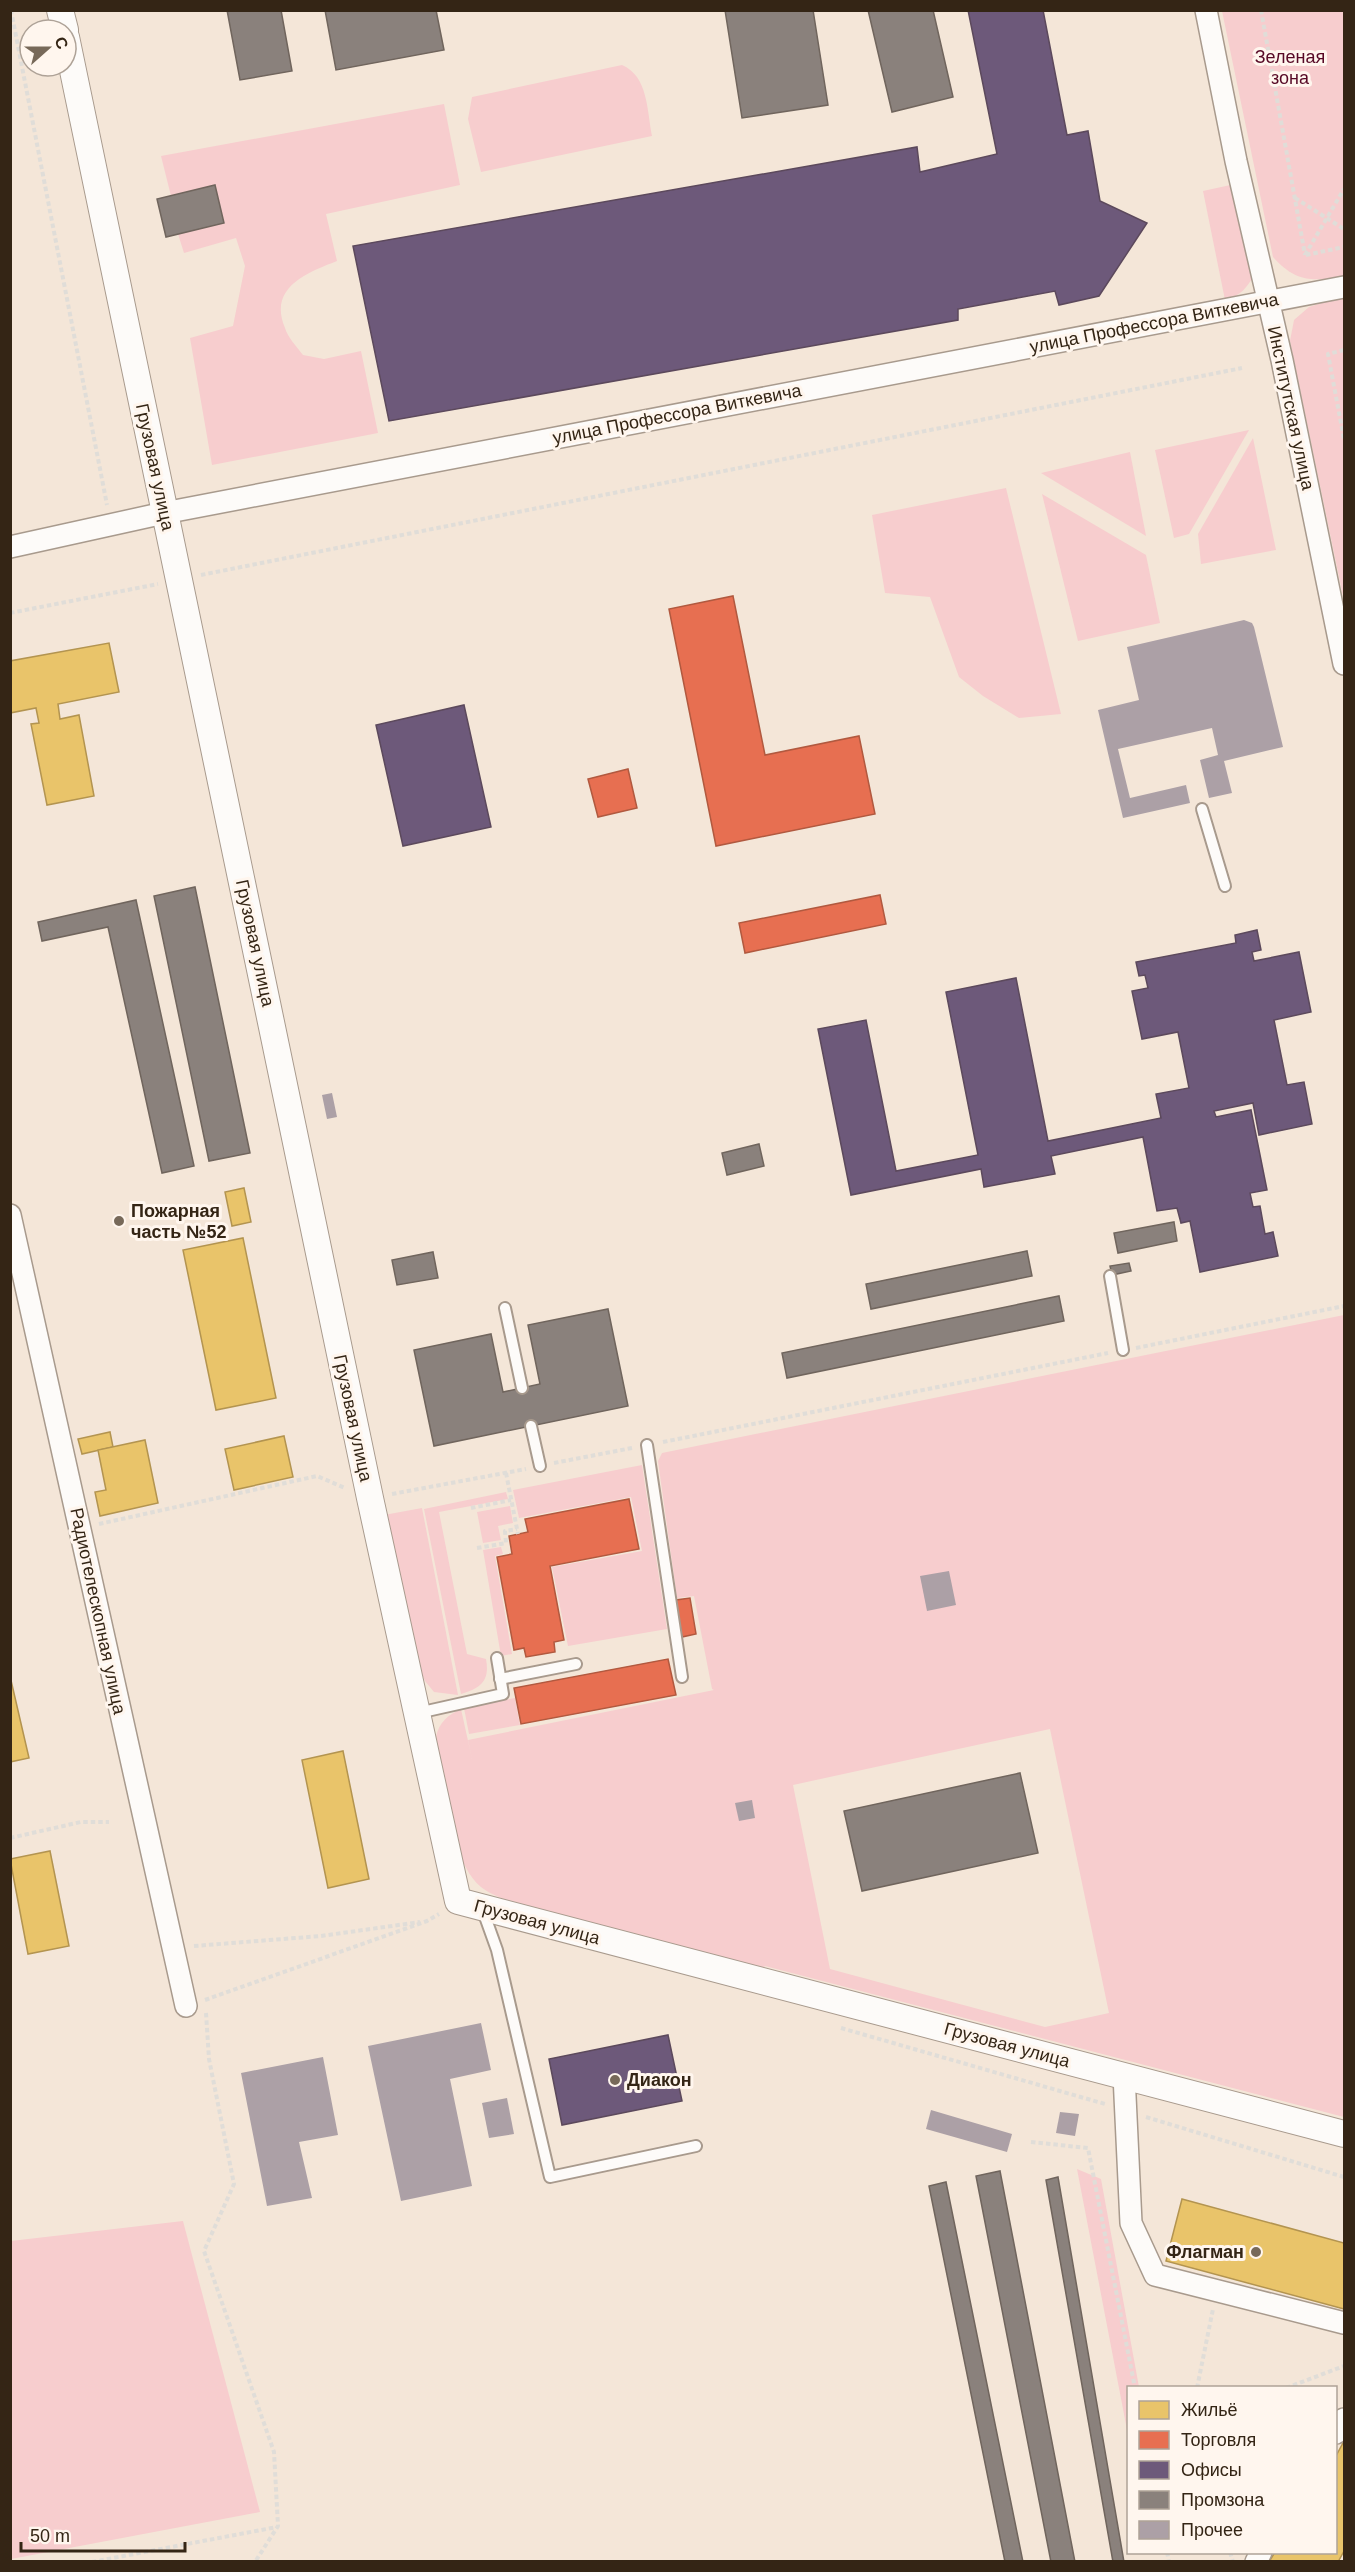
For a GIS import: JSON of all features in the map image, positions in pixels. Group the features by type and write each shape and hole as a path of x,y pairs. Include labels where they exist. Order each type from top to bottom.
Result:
{"street":[{"name":"Институтская улица","path":"1206,10 1236,161 1269,301 1344,664"},
{"name":"Грузовая улица","path":"74,78 370,1498 418,1713 470,1905 1344,2134"},
{"name":"улица Профессора Виткевича","path":"10,547 164,513 1344,287"},
{"name":"Радиотелескопная улица","path":"10,1215 186,2006"},
{"path":"1124,2075 1131,2223 1155,2274 1344,2324"}],"lane":[{"path":"1202,809 1225,886"},
{"path":"1110,1276 1123,1350"},
{"path":"505,1308 522,1388"},
{"path":"531,1426 540,1466"},
{"path":"647,1445 673,1644 682,1677"},
{"path":"418,1713 503,1694 497,1658"},
{"path":"500,1679 576,1664"},
{"path":"470,1905 497,1950 550,2177 696,2146"}],"path":[{"path":"11,10 111,525"},
{"path":"1260,10 1305,255"},
{"path":"1305,255 1344,189"},
{"path":"1294,198 1344,229"},
{"path":"1305,255 1344,247"},
{"path":"1344,350 1328,354 1344,439"},
{"path":"10,614 1242,368"},
{"path":"1339,411 1344,415"},
{"path":"80,1528 317,1476 370,1498 1344,1306"},
{"path":"477,1548 508,1543 505,1531 517,1532 506,1473"},
{"path":"471,1508 512,1500"},
{"path":"10,1838 81,1822 109,1822"},
{"path":"255,2562 278,2526 274,2452 204,2251 234,2184 209,2059 205,1999 470,1905"},
{"path":"173,1948 321,1935 427,1922"},
{"path":"832,2026 1126,2110 1344,2177"},
{"path":"1031,2142 1088,2148 1135,2386"},
{"path":"1197,2386 1217,2290"},
{"path":"1291,2386 1344,2366"},
{"path":"92,2562 278,2526"}],"green space":[{"name":"Зеленая зона","path":"1222,11 1344,11 1344,276 1314,279 1297,276 1273,257"},
{"path":"622,65 631,70 642,85 652,136 481,172 468,119 472,97"},
{"path":"444,104 460,185 326,214 337,261 302,277 286,292 282,302 281,314 286,332 303,355 324,359 361,351 378,433 212,465 190,338 233,326 245,266 236,238 184,253 178,234 224,222 215,186 171,196 161,156"},
{"path":"1235,184 1254,275 1242,291 1225,300 1203,191"},
{"path":"1344,296 1344,601 1290,341 1294,320 1309,307"},
{"path":"1249,430 1189,534 1174,538 1155,450"},
{"path":"1253,438 1276,550 1201,564 1198,534"},
{"path":"1130,452 1146,536 1041,473"},
{"path":"1006,488 1061,714 1019,718 983,696 959,677 930,597 885,593 872,515"},
{"path":"1042,494 1146,555 1160,623 1078,641"},
{"path":"1344,1315 1344,2117 765,1966 762,1969 501,1898 481,1887 461,1858 449,1817 436,1737 439,1727 448,1717 461,1709 472,1759 468,1740 714,1690 694,1596 677,1598 658,1461 662,1453","holes":["1050,1729 1109,2013 1045,2027 830,1969 793,1785"]},
{"path":"642,1465 667,1629 568,1646 552,1567 642,1551 631,1497 519,1518 513,1490"},
{"path":"506,1492 508,1499 439,1512 467,1654 486,1659 487,1667 485,1678 479,1686 461,1694 424,1509"},
{"path":"510,1506 513,1523 498,1526 501,1540 483,1543 477,1512"},
{"path":"422,1508 458,1695 434,1692 425,1681 416,1661 384,1515"},
{"path":"501,1547 503,1554 495,1556 512,1654 501,1656 483,1550"},
{"path":"515,1698 520,1725 469,1734 464,1708"},
{"path":"1077,2169 1101,2179 1139,2386 1127,2386 1127,2430"},
{"path":"183,2221 260,2512 11,2559 11,2241"}],"building: Жильё":[{"path":"109,643 119,692 58,704 60,719 79,715 94,796 47,805 31,724 39,723 36,708 10,713 10,661"},
{"path":"244,1188 251,1222 232,1226 225,1192"},
{"path":"243,1238 276,1398 216,1410 183,1250"},
{"path":"110,1432 113,1447 82,1454 78,1439"},
{"path":"284,1436 293,1477 234,1490 225,1449"},
{"path":"145,1440 158,1503 100,1516 95,1492 106,1490 98,1450"},
{"path":"10,1676 29,1758 10,1762"},
{"path":"343,1751 369,1879 328,1888 302,1760"},
{"path":"50,1851 69,1946 28,1954 10,1859"},
{"name":"Флагман","path":"1182,2199 1344,2243 1344,2309 1166,2261"},
{"path":"1344,2441 1344,2551 1338,2562 1269,2562 1274,2554 1337,2554 1337,2454"}],"building: Торговля":[{"path":"733,596 765,755 859,736 875,814 716,846 669,609"},
{"path":"628,769 637,808 598,817 588,779"},
{"path":"880,895 886,924 745,953 739,923"},
{"path":"629,1499 639,1549 550,1566 564,1640 554,1642 555,1652 526,1657 524,1648 514,1650 497,1557 512,1554 509,1536 528,1532 525,1519"},
{"path":"690,1598 696,1634 682,1637 676,1600"},
{"path":"668,1659 676,1695 521,1724 514,1688"}],"building: Офисы":[{"path":"968,10 1043,10 1067,135 1088,131 1100,201 1147,223 1099,296 1059,305 1055,291 958,309 958,320 389,421 353,246 917,147 920,172 997,154"},
{"path":"464,705 491,827 403,846 376,725"},
{"path":"1257,930 1261,950 1252,952 1254,961 1299,952 1311,1012 1274,1020 1287,1085 1304,1082 1312,1124 1259,1135 1253,1103 1214,1111 1216,1117 1251,1110 1267,1190 1250,1193 1253,1207 1260,1206 1265,1234 1273,1232 1278,1256 1200,1272 1190,1221 1181,1223 1177,1208 1157,1211 1143,1137 1051,1156 1055,1174 984,1187 981,1169 851,1195 818,1029 866,1020 896,1171 978,1155 946,992 1016,978 1048,1141 1161,1118 1156,1094 1189,1088 1178,1032 1142,1039 1132,991 1148,988 1145,975 1139,976 1136,962 1236,943 1235,935"},
{"name":"Диакон","path":"668,2035 682,2101 562,2125 549,2059"}],"building: Промзона":[{"path":"227,10 281,10 292,71 240,80"},
{"path":"325,10 436,10 444,50 336,70"},
{"path":"725,10 813,10 828,105 742,118"},
{"path":"868,10 933,10 953,97 892,112"},
{"path":"215,185 224,223 166,237 157,199"},
{"path":"195,887 250,1153 209,1161 154,896"},
{"path":"136,900 194,1166 162,1173 108,927 42,941 38,922"},
{"path":"759,1144 764,1166 727,1175 722,1153"},
{"path":"1174,1222 1177,1241 1118,1253 1114,1233"},
{"path":"1027,1251 1032,1276 871,1309 866,1284"},
{"path":"433,1252 438,1278 397,1285 392,1260"},
{"path":"1129,1263 1131,1271 1112,1275 1110,1266"},
{"path":"1059,1296 1064,1321 787,1378 782,1353"},
{"path":"608,1309 628,1406 434,1446 414,1350 491,1334 503,1392 540,1384 528,1325"},
{"path":"1020,1773 1038,1853 862,1891 844,1811"},
{"path":"1000,2171 1075,2562 1051,2562 976,2176"},
{"path":"1058,2177 1124,2562 1113,2562 1046,2180"},
{"path":"946,2182 1023,2562 1005,2562 929,2186"}],"building: Прочее":[{"path":"1244,620 1252,623 1254,627 1283,747 1224,761 1232,793 1209,798 1200,760 1218,755 1212,728 1118,749 1130,798 1186,785 1190,803 1123,818 1098,710 1139,700 1127,647"},
{"path":"332,1093 337,1117 327,1119 322,1095"},
{"path":"949,1571 956,1605 927,1611 920,1576"},
{"path":"752,1800 755,1818 739,1821 735,1803"},
{"path":"481,2023 491,2070 450,2079 472,2186 401,2201 368,2046"},
{"path":"323,2057 338,2135 299,2142 312,2198 267,2206 241,2073"},
{"path":"507,2098 514,2134 489,2138 482,2103"},
{"path":"931,2110 1012,2134 1007,2152 926,2129"},
{"path":"1060,2112 1079,2114 1075,2136 1056,2133"}],"place":[{"name":"Пожарная часть №52","path":"119,1221"},
{"name":"Диакон","path":"615,2080"},
{"name":"Флагман","path":"1256,2252"}]}
